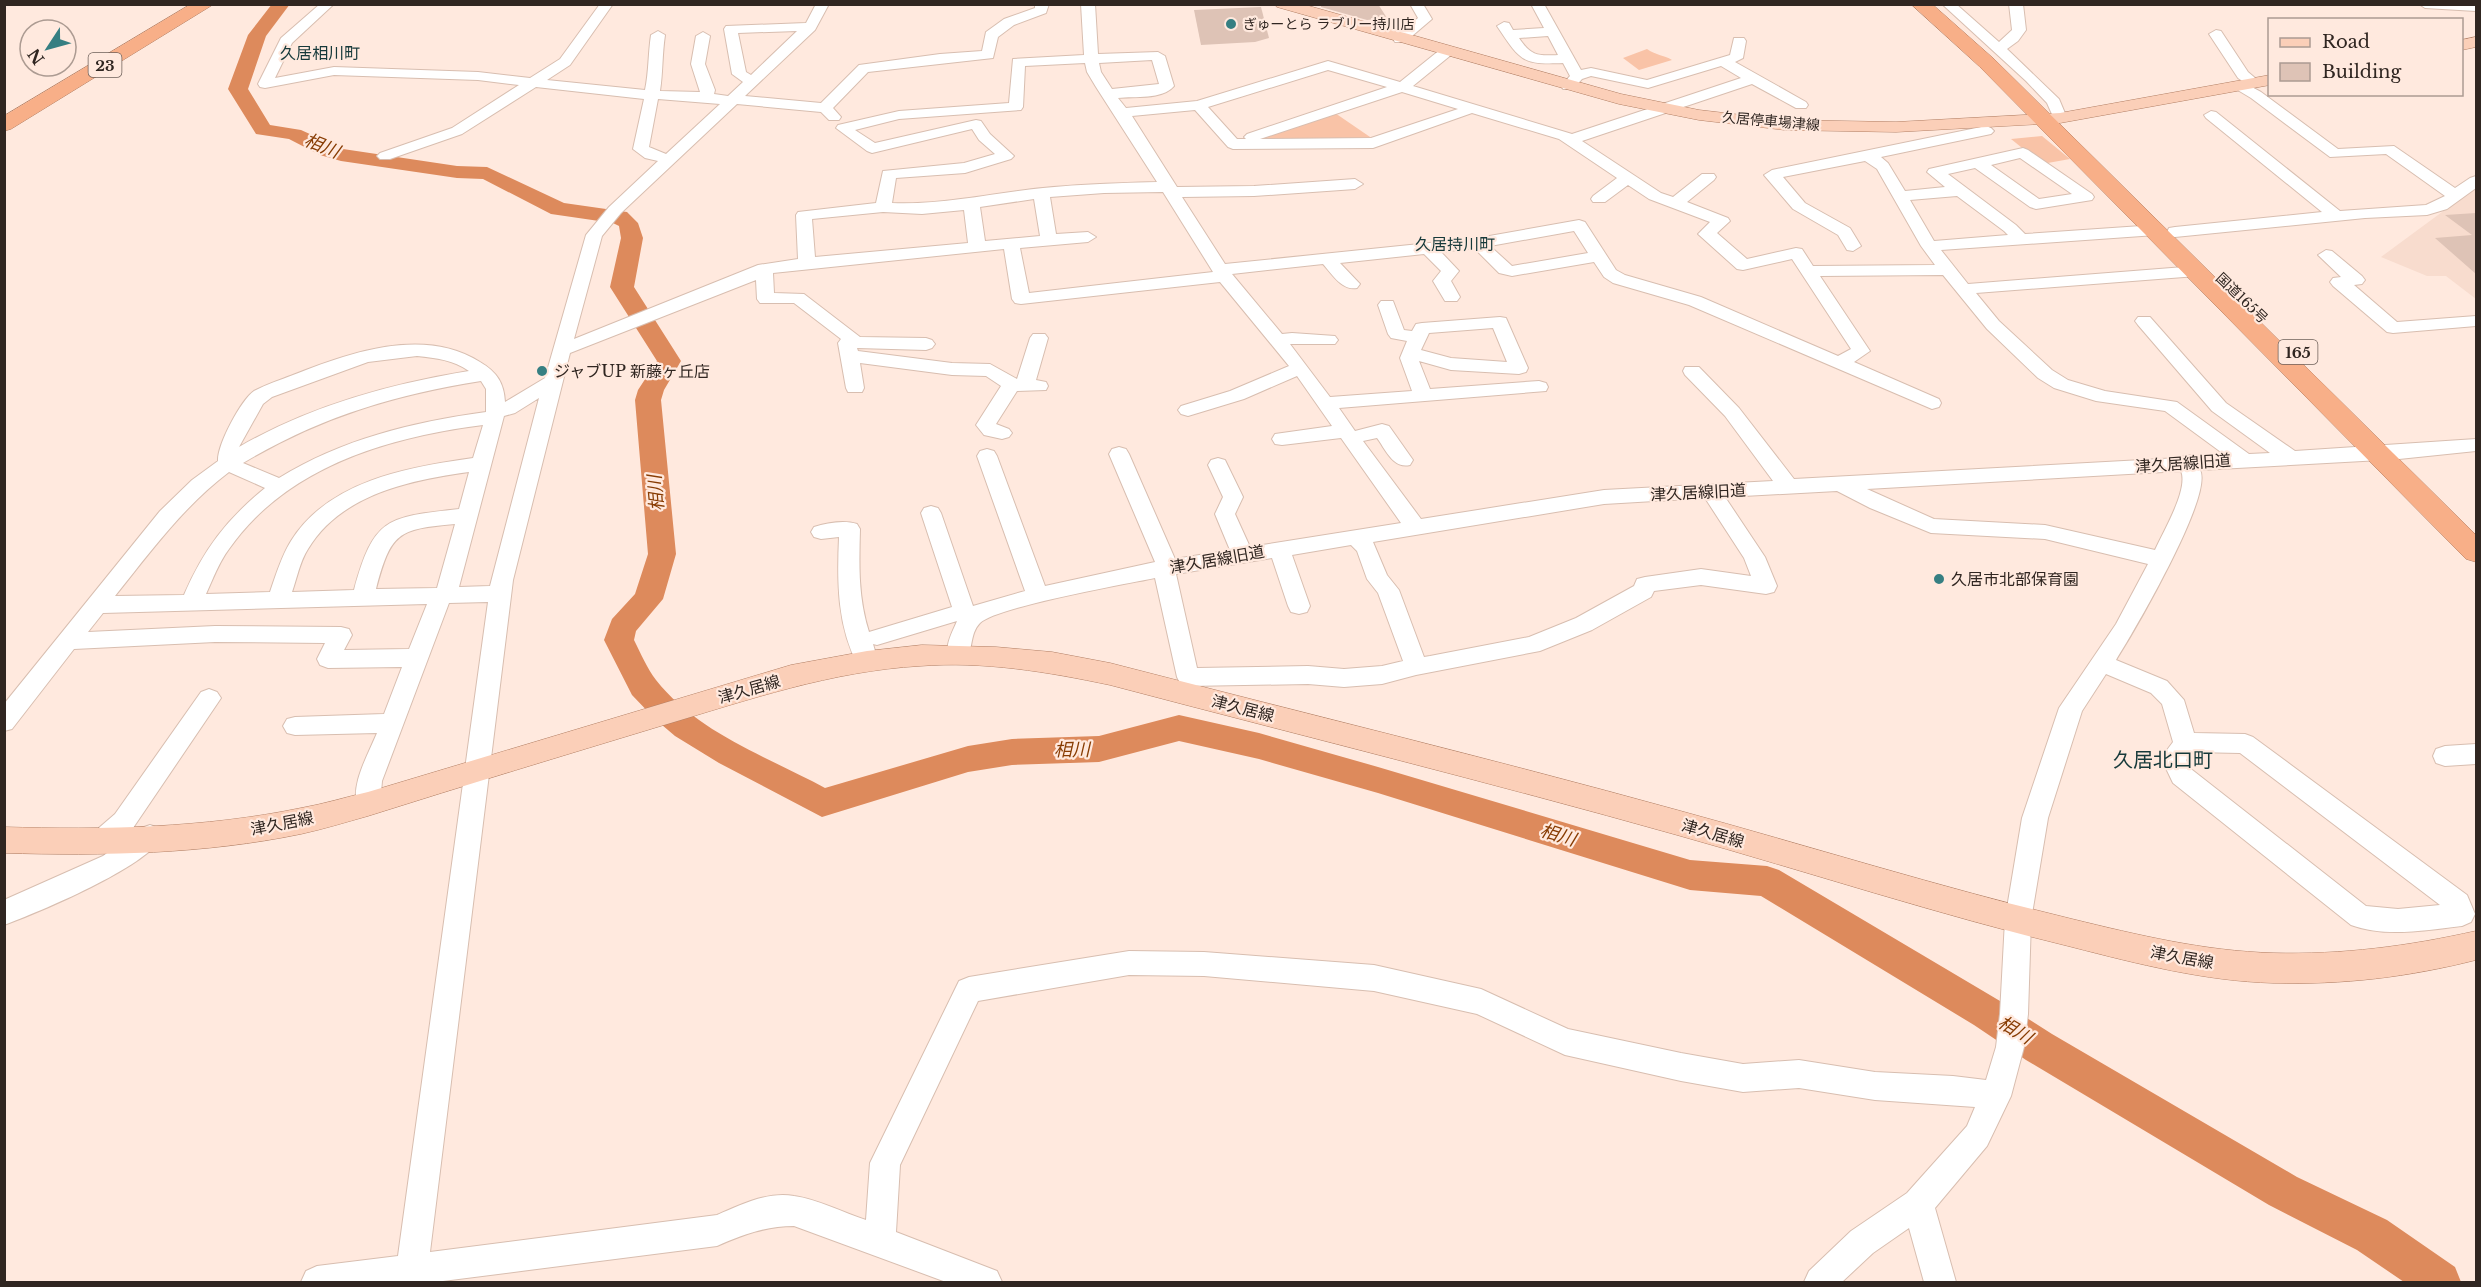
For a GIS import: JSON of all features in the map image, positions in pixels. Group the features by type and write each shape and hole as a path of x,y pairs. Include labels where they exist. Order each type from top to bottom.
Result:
{"highway":[{"name":"23","path":"4,113 186,4"},
{"name":"23","path":"4,125 205,4"},
{"name":"国道165号","path":"1935,8 1960,37 2165,231 2389,452 2476,552"},
{"name":"国道165号","path":"2046,119 2107,183 2165,231 2197,271 2389,452 2476,528"}],"main road":[{"name":"久居停車場津線","path":"1283,4 1446,52 1573,81 1664,109 1743,121 1839,126 1896,126 2046,119 2254,83"},
{"name":"津久居線","path":"4,840 102,841 252,830 368,804 791,676 872,649 922,656 958,655 1052,662 1110,674 1184,685 2018,920 2158,954 2210,963 2272,968 2365,966 2423,958 2476,946"}],"street":[{"path":"328,4 286,41 265,84 334,71 478,76 650,96 706,98 825,108 843,128 887,158 890,174 883,207"},
{"path":"385,156 457,131 566,62 607,4"},
{"path":"411,1276 500,594 553,381 594,236 610,215 810,27 823,4"},
{"path":"825,108 864,68 940,58 988,55 991,35 1009,22 1041,10 1042,4"},
{"path":"1088,4 1091,59 1094,72 1222,273 1300,368 1415,527"},
{"path":"1400,39 1425,19 1416,4"},
{"path":"1537,4 1567,59 1573,81 1591,72 1648,84 1736,58 1739,41"},
{"name":"国道165号","path":"1910,4 2046,119 2054,102 1999,48 1935,8"},
{"path":"1999,48 2015,38 2020,28 2016,4"},
{"path":"2425,4 2473,9"},
{"path":"752,81 739,74 731,29 810,27"},
{"path":"1552,32 1507,29 1522,53 1537,60 1567,59"},
{"path":"2216,34 2243,75 2254,83 2256,95 2335,154 2389,149 2456,196"},
{"path":"658,35 654,57 654,64 657,68 640,149 650,155 668,159"},
{"path":"703,36 698,64 708,90 706,98"},
{"path":"1233,144 1403,87 1446,52"},
{"path":"843,128 899,115 1016,107 1018,62 1158,56 1167,86 1160,90 1109,94"},
{"path":"1310,59 1564,136 1655,196 1722,221 1706,234 1719,242 1743,265 1796,253 1861,351 1839,363"},
{"path":"1723,61 1800,105"},
{"path":"1122,113 1199,105 1328,65"},
{"path":"1570,140 1753,79"},
{"path":"1199,105 1233,144 1378,141 1469,108"},
{"path":"2211,115 2337,216"},
{"path":"872,148 976,124 984,137 1006,156 956,170 890,174"},
{"path":"1853,246 1844,232 1799,206 1772,175 1986,131"},
{"path":"1361,143 1363,159"},
{"path":"1978,163 2036,204 2086,197 2023,153 1935,172 2010,228 2020,239"},
{"path":"1867,155 1883,166 1929,246 1993,325 2053,379 2103,397 2170,406 2243,459"},
{"path":"1676,203 1708,177"},
{"path":"1599,199 1603,198 1618,182 1629,179"},
{"path":"1929,246 2165,231 2427,210 2441,206 2476,181"},
{"path":"2071,186 2107,183"},
{"path":"807,261 804,215 883,207 922,209 1041,193 1104,188 1254,191 1355,184"},
{"path":"1899,196 1959,191"},
{"path":"1041,193 1049,240"},
{"path":"972,204 977,245"},
{"path":"1011,242 1021,300 1326,258 1478,243 1578,225 1610,273 1619,279 1695,301 1932,403"},
{"path":"562,350 764,269 807,261 1088,237"},
{"path":"1478,243 1497,271 1512,271 1598,256"},
{"path":"1428,248 1450,271 1442,281 1451,297"},
{"path":"2326,255 2356,280 2339,282 2393,328 2476,321"},
{"path":"1326,258 1351,284"},
{"path":"764,269 766,299 798,298 856,342 926,344"},
{"path":"1809,271 1949,270"},
{"path":"1964,289 2197,271"},
{"path":"1387,305 1391,325 1397,334 1414,345 1451,364 1519,368 1500,322 1422,328 1414,345 1409,358 1423,396"},
{"path":"2144,321 2219,407 2289,457"},
{"path":"850,338 847,341 855,388"},
{"path":"1002,433 991,431 986,425 1025,385 1039,338"},
{"path":"1276,341 1292,338 1329,340"},
{"path":"228,464 228,451 256,399 316,373 382,354 420,351 460,357 475,363 486,374 495,389 495,414 444,596 417,658 370,781 368,804"},
{"path":"849,356 952,369 990,370 1025,385"},
{"path":"1188,410 1237,395 1300,368"},
{"path":"1692,371 1732,412 1789,487"},
{"path":"4,722 175,507 228,464 303,423 364,399 414,385 486,374"},
{"path":"192,602 222,543 252,510 281,487 328,458 381,438 426,426 495,414 508,409 553,381"},
{"path":"1325,403 1539,387"},
{"path":"1282,440 1382,430 1403,460"},
{"name":"津久居線旧道","path":"872,649 992,607 1166,567 1604,497 2389,452 2476,445"},
{"path":"1119,454 1166,567 1184,685 1308,675 1344,678 1382,675 1416,666 1532,645 1584,624 1643,591 1645,585 1669,579 1701,577 1766,586 1754,557 1711,491"},
{"path":"987,456 1038,596"},
{"path":"1820,1282 1862,1242 1918,1204 1977,1136 1996,1096 2010,1047 2014,1014 2018,920 2035,818 2071,708 2124,629 2161,559 2193,484 2193,475 2186,462"},
{"path":"228,464 281,487"},
{"path":"278,600 300,544 319,523 341,506 362,492 405,476 480,464"},
{"path":"1218,465 1233,497 1225,514 1243,554"},
{"path":"1841,484 1877,503 1931,526 2045,532 2161,559"},
{"path":"931,513 967,615 958,655"},
{"path":"363,597 380,544 391,533 417,522 467,515"},
{"path":"821,532 850,529 848,583 851,611 872,649"},
{"path":"1354,536 1366,548 1378,579 1388,590 1416,666"},
{"path":"1279,548 1299,606"},
{"path":"98,605 500,594"},
{"path":"69,641 215,634 341,635 328,659 417,658"},
{"path":"2101,663 2159,687 2172,700 2186,744"},
{"path":"102,841 124,821 209,698"},
{"path":"295,726 392,723"},
{"path":"2197,742 2245,744 2458,903 2462,914 2398,921 2360,917 2182,776 2174,758 2186,744 2197,742"},
{"path":"2445,756 2476,754"},
{"path":"4,914 111,864 150,836"},
{"path":"880,1240 885,1163 969,990 1129,963 1204,964 1374,978 1481,1002 1565,1042 1681,1067 1743,1077 1799,1074 1875,1086 1953,1090 1996,1096"},
{"path":"1918,1204 1940,1282"},
{"path":"317,1282 411,1276 717,1230 745,1218 772,1211 794,1211 880,1240 986,1282"}],"shaded area":[{"path":"1647,49 1672,60 1639,70 1623,58"},
{"path":"1335,113 1373,139 1264,141 1262,137"},
{"path":"2042,136 2070,159 2042,164 2011,139"},
{"path":"2476,187 2476,299 2446,276 2427,276 2381,257"}],"building":[{"path":"1321,4 1378,4 1387,18 1367,20 1321,7"},
{"name":"ぎゅーとら ラブリー持川店","path":"1261,7 1269,38 1255,42 1201,45 1194,10"},
{"path":"2476,213 2476,274 2435,238 2472,235 2445,215"}],"waterway":[{"name":"相川","path":"282,4 257,35 238,89 263,130 294,134 327,151 341,155 457,172 487,173 559,209 619,217 627,223 632,238 622,287 669,361 651,390 648,400 662,554 648,599 622,627 619,640 635,673 648,692 666,711 708,741 822,803 968,759 1012,752 1099,749 1179,728 1259,746 1378,780 1690,875 1767,881 1987,1013 2039,1047 2283,1191 2372,1235 2440,1282"}],"place":[{"name":"ぎゅーとら ラブリー持川店","path":"1231,24"},
{"name":"ジャブUP 新藤ヶ丘店","path":"542,371"},
{"name":"久居市北部保育園","path":"1939,579"}],"district":[{"name":"久居相川町","path":"320,53"},
{"name":"久居持川町","path":"1455,244"},
{"name":"久居北口町","path":"2163,760"}]}
